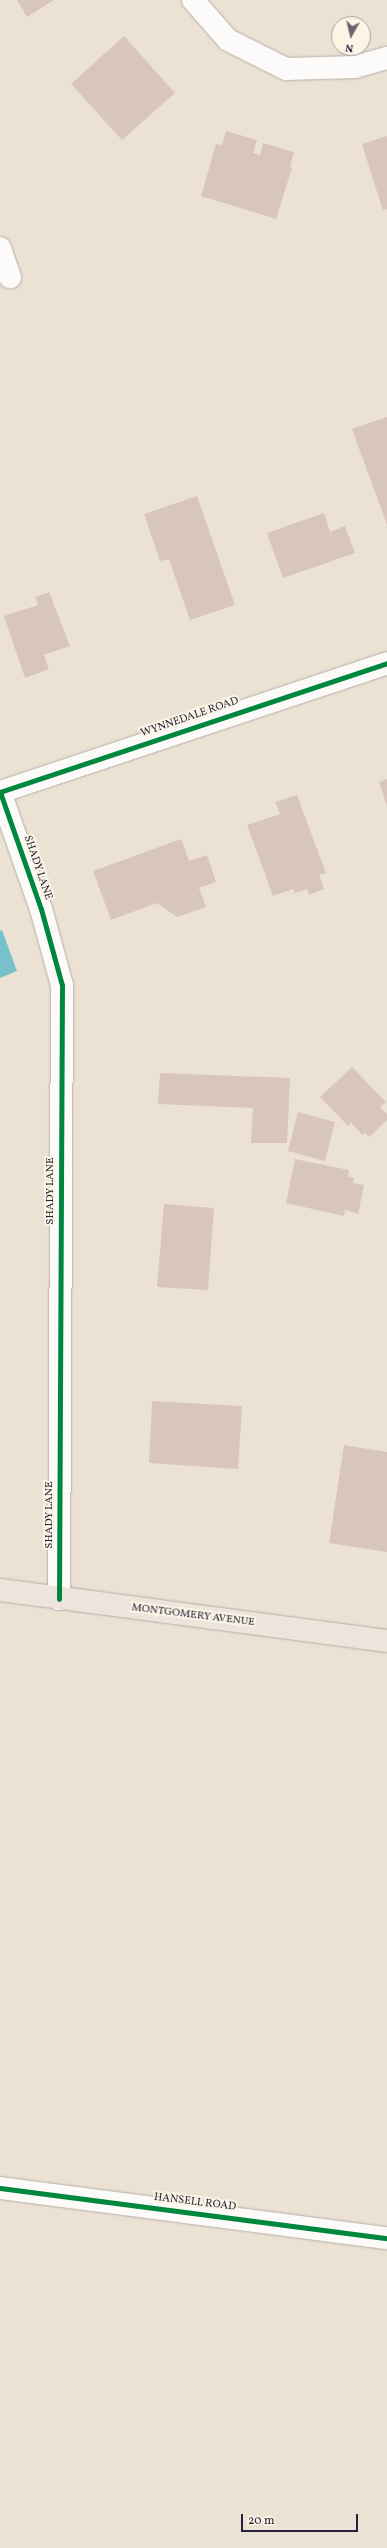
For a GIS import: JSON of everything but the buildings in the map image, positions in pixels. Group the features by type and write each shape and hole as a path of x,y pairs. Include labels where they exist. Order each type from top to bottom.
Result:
{"main road":[{"name":"MONTGOMERY AVENUE","path":"0,1590 387,1641"}],"street":[{"path":"193,0 228,40 286,70 356,68 387,58"},
{"path":"0,248 10,277"},
{"name":"WYNNEDALE ROAD","path":"0,792 387,662"},
{"name":"SHADY LANE","path":"0,792 41,909 62,985 59,1598"},
{"name":"HANSELL ROAD","path":"0,2188 387,2238"}],"water":[{"path":"2,930 17,971 0,978 0,931"}],"cycle path":[{"path":"0,792 387,663"},
{"path":"0,792 41,909 62,985 59,1599"},
{"path":"0,2188 387,2238"}]}
